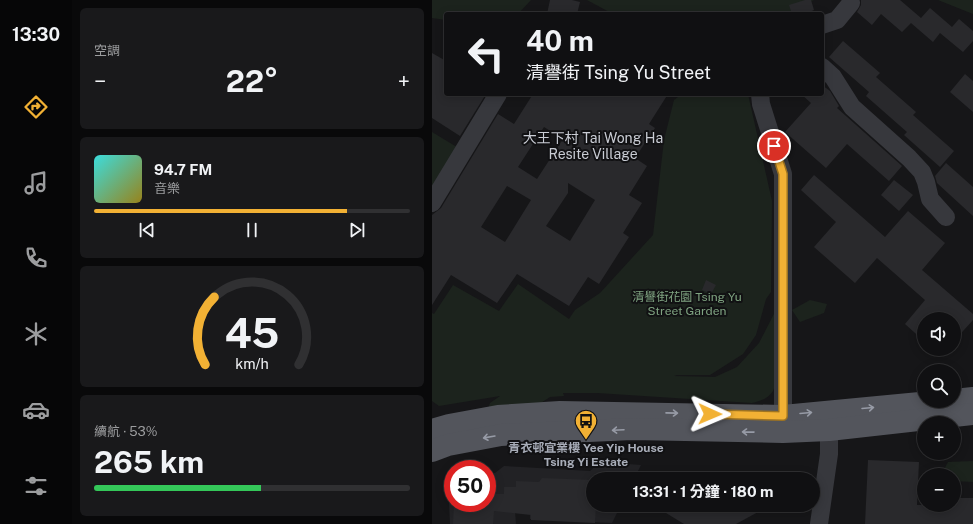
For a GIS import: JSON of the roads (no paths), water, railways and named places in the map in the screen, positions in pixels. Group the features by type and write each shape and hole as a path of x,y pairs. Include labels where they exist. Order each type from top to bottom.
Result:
{"main road":[{"path":"961,399 973,398"},
{"path":"829,420 917,405"},
{"path":"432,430 449,425 498,416 560,412 783,424"},
{"path":"432,450 448,445 500,435 783,424 829,420 973,414"}],"street":[{"path":"824,24 836,20 851,3"},
{"path":"824,69 833,77 852,107 909,158 922,172 930,199 946,217"},
{"path":"432,203 497,96"},
{"path":"760,96 783,174 783,424"},
{"path":"819,524 827,477 829,420"}],"place":[{"name":"青衣邨宜業樓 Yee Yip House Tsing Yi Estate","path":"586,440"}],"district":[{"name":"大王下村 Tai Wong Ha Resite Village","path":"593,146"}],"park label":[{"name":"清譽街花園 Tsing Yu Street Garden","path":"687,304"}]}
